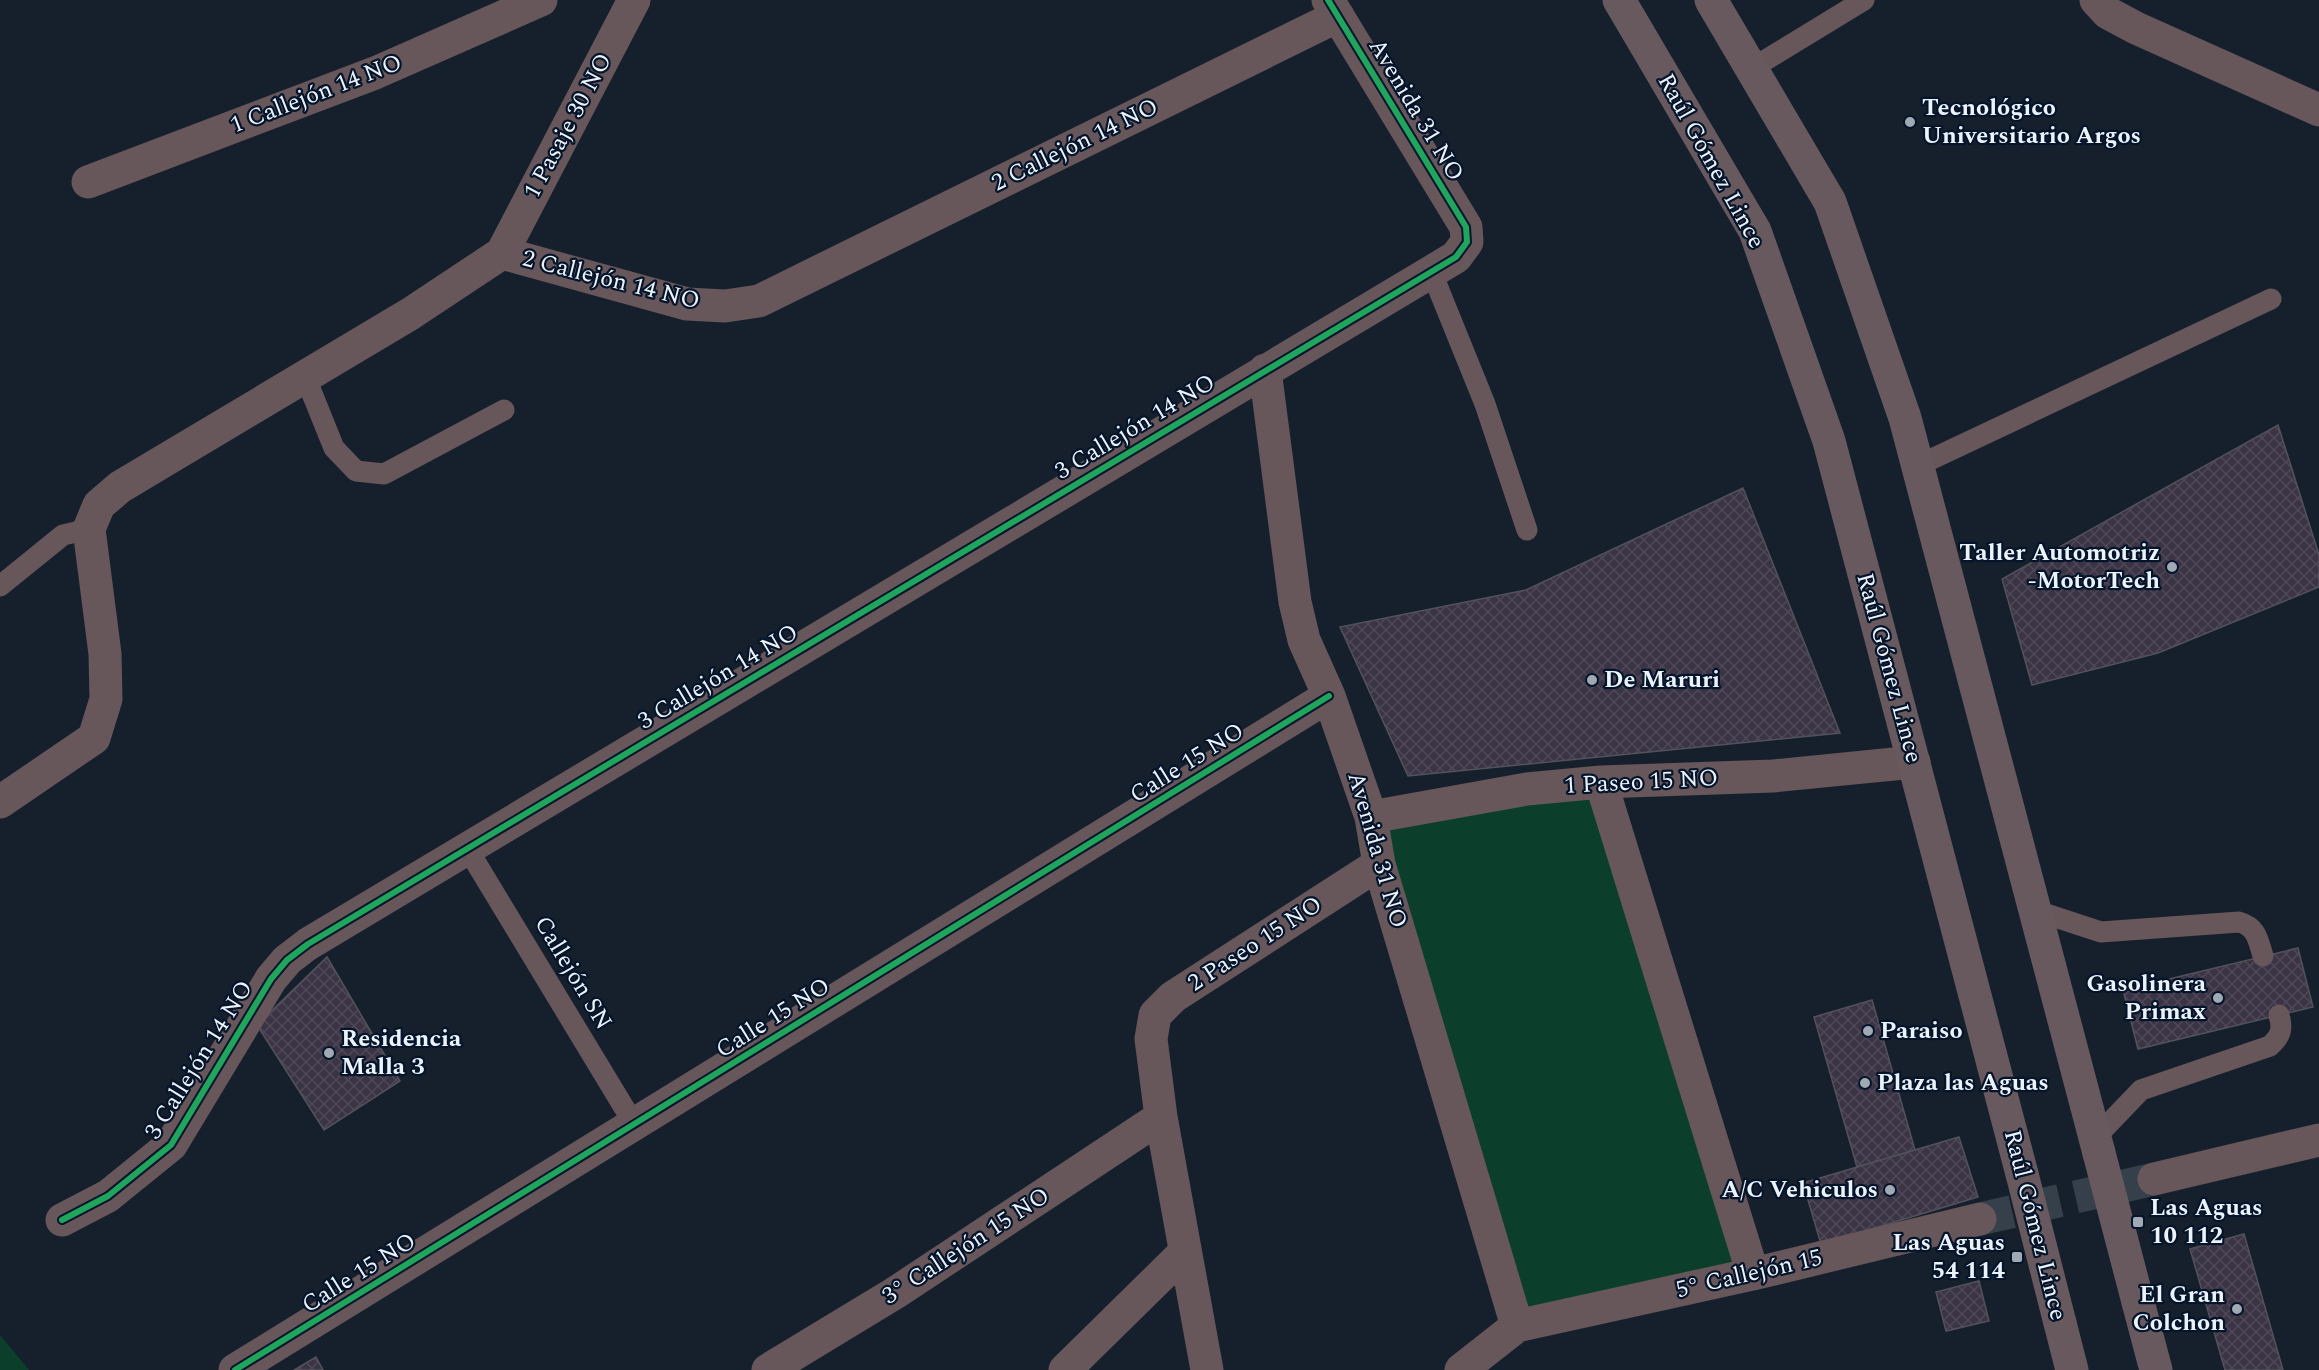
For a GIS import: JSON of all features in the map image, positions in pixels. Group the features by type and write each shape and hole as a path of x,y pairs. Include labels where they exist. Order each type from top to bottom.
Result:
{"main road":[{"name":"Raúl Gómez Lince","path":"1619,0 1755,231 1829,441 2072,1370"},
{"path":"1711,0 1830,202 1905,418 2156,1370"}],"street":[{"name":"1 Callejón 14 NO","path":"88,182 375,73 541,0"},
{"name":"1 Pasaje 30 NO","path":"502,253 634,0"},
{"path":"2096,0 2108,13 2136,28 2319,110"},
{"name":"2 Callejón 14 NO","path":"89,529 99,505 120,487 410,314 502,253 687,304 726,306 759,301 1333,8"},
{"name":"Avenida 31 NO","path":"1333,8 1466,227 1467,242"},
{"name":"3 Callejón 14 NO","path":"62,1220 108,1196 171,1145 271,979 287,960 308,944 1265,370 1432,273 1456,257 1467,242"},
{"name":"Avenida 31 NO","path":"1265,370 1295,603 1304,640 1329,696 1371,817 1379,864 1517,1326"},
{"path":"0,802 94,738 106,699 105,654 89,529"},
{"name":"Calle 15 NO","path":"235,1370 1329,696"},
{"name":"1 Paseo 15 NO","path":"1371,817 1527,789 1600,782 1773,776 1914,762"},
{"path":"1600,782 1753,1274"},
{"name":"2 Paseo 15 NO","path":"1161,1117 1151,1039 1155,1015 1173,997 1379,864"},
{"path":"1161,1117 1207,1370"},
{"name":"3° Callejón 15 NO","path":"768,1370 896,1293 1161,1117"},
{"path":"2154,1179 2319,1140"},
{"name":"5° Callejón 15","path":"1517,1326 1753,1274 1980,1219"},
{"path":"1065,1370 1184,1253"},
{"path":"1461,1370 1517,1326"}],"lane":[{"path":"1751,69 1858,1"},
{"path":"1432,273 1485,404 1527,530"},
{"path":"1917,466 2271,299"},
{"path":"305,376 334,447 356,471 384,474 504,410"},
{"path":"0,585 63,535 89,529"},
{"name":"Callejón SN","path":"467,848 634,1124"},
{"path":"2034,910 2101,932 2239,921 2250,925 2256,933 2263,956"},
{"path":"2097,1146 2141,1090 2270,1046 2279,1038 2282,1027 2279,1015"}],"green space":[{"path":"1601,782 1753,1274 1517,1326 1371,817"},
{"path":"0,1335 29,1370 0,1370"}],"building":[{"name":"Taller Automotriz -MotorTech","path":"2278,425 2319,555 2319,587 2158,653 2032,685 2002,579"},
{"name":"De Maruri","path":"1743,488 1840,733 1408,776 1340,627 1526,590"},
{"name":"Gasolinera Primax","path":"2298,948 2313,1007 2138,1049 2123,990"},
{"name":"Residencia Malla 3","path":"327,957 400,1081 324,1130 257,1025"},
{"name":"Plaza las Aguas","path":"1872,1000 1915,1150 1857,1167 1814,1017"},
{"name":"A/C Vehiculos","path":"1959,1137 1978,1197 1821,1244 1803,1183"},
{"name":"El Gran Colchon","path":"2244,1234 2283,1370 2225,1370 2190,1249"},
{"path":"1979,1281 1989,1321 1946,1331 1936,1292"},
{"path":"316,1357 323,1370 294,1370"}],"tunnel":[{"path":"1980,1219 2154,1179"}],"cycle path":[{"path":"62,1220 108,1196 171,1145 271,979 287,960 308,944 1456,257 1467,242 1466,227 1328,0"},
{"path":"235,1370 1329,696"}],"place":[{"name":"Tecnológico Universitario Argos","path":"1910,122"},
{"name":"Taller Automotriz -MotorTech","path":"2172,567"},
{"name":"De Maruri","path":"1592,680"},
{"name":"Gasolinera Primax","path":"2218,998"},
{"name":"Paraiso","path":"1868,1031"},
{"name":"Residencia Malla 3","path":"329,1053"},
{"name":"Plaza las Aguas","path":"1865,1083"},
{"name":"A/C Vehiculos","path":"1890,1190"},
{"name":"Las Aguas 10 112","path":"2138,1222"},
{"name":"Las Aguas 54 114","path":"2017,1257"},
{"name":"El Gran Colchon","path":"2237,1309"}]}
